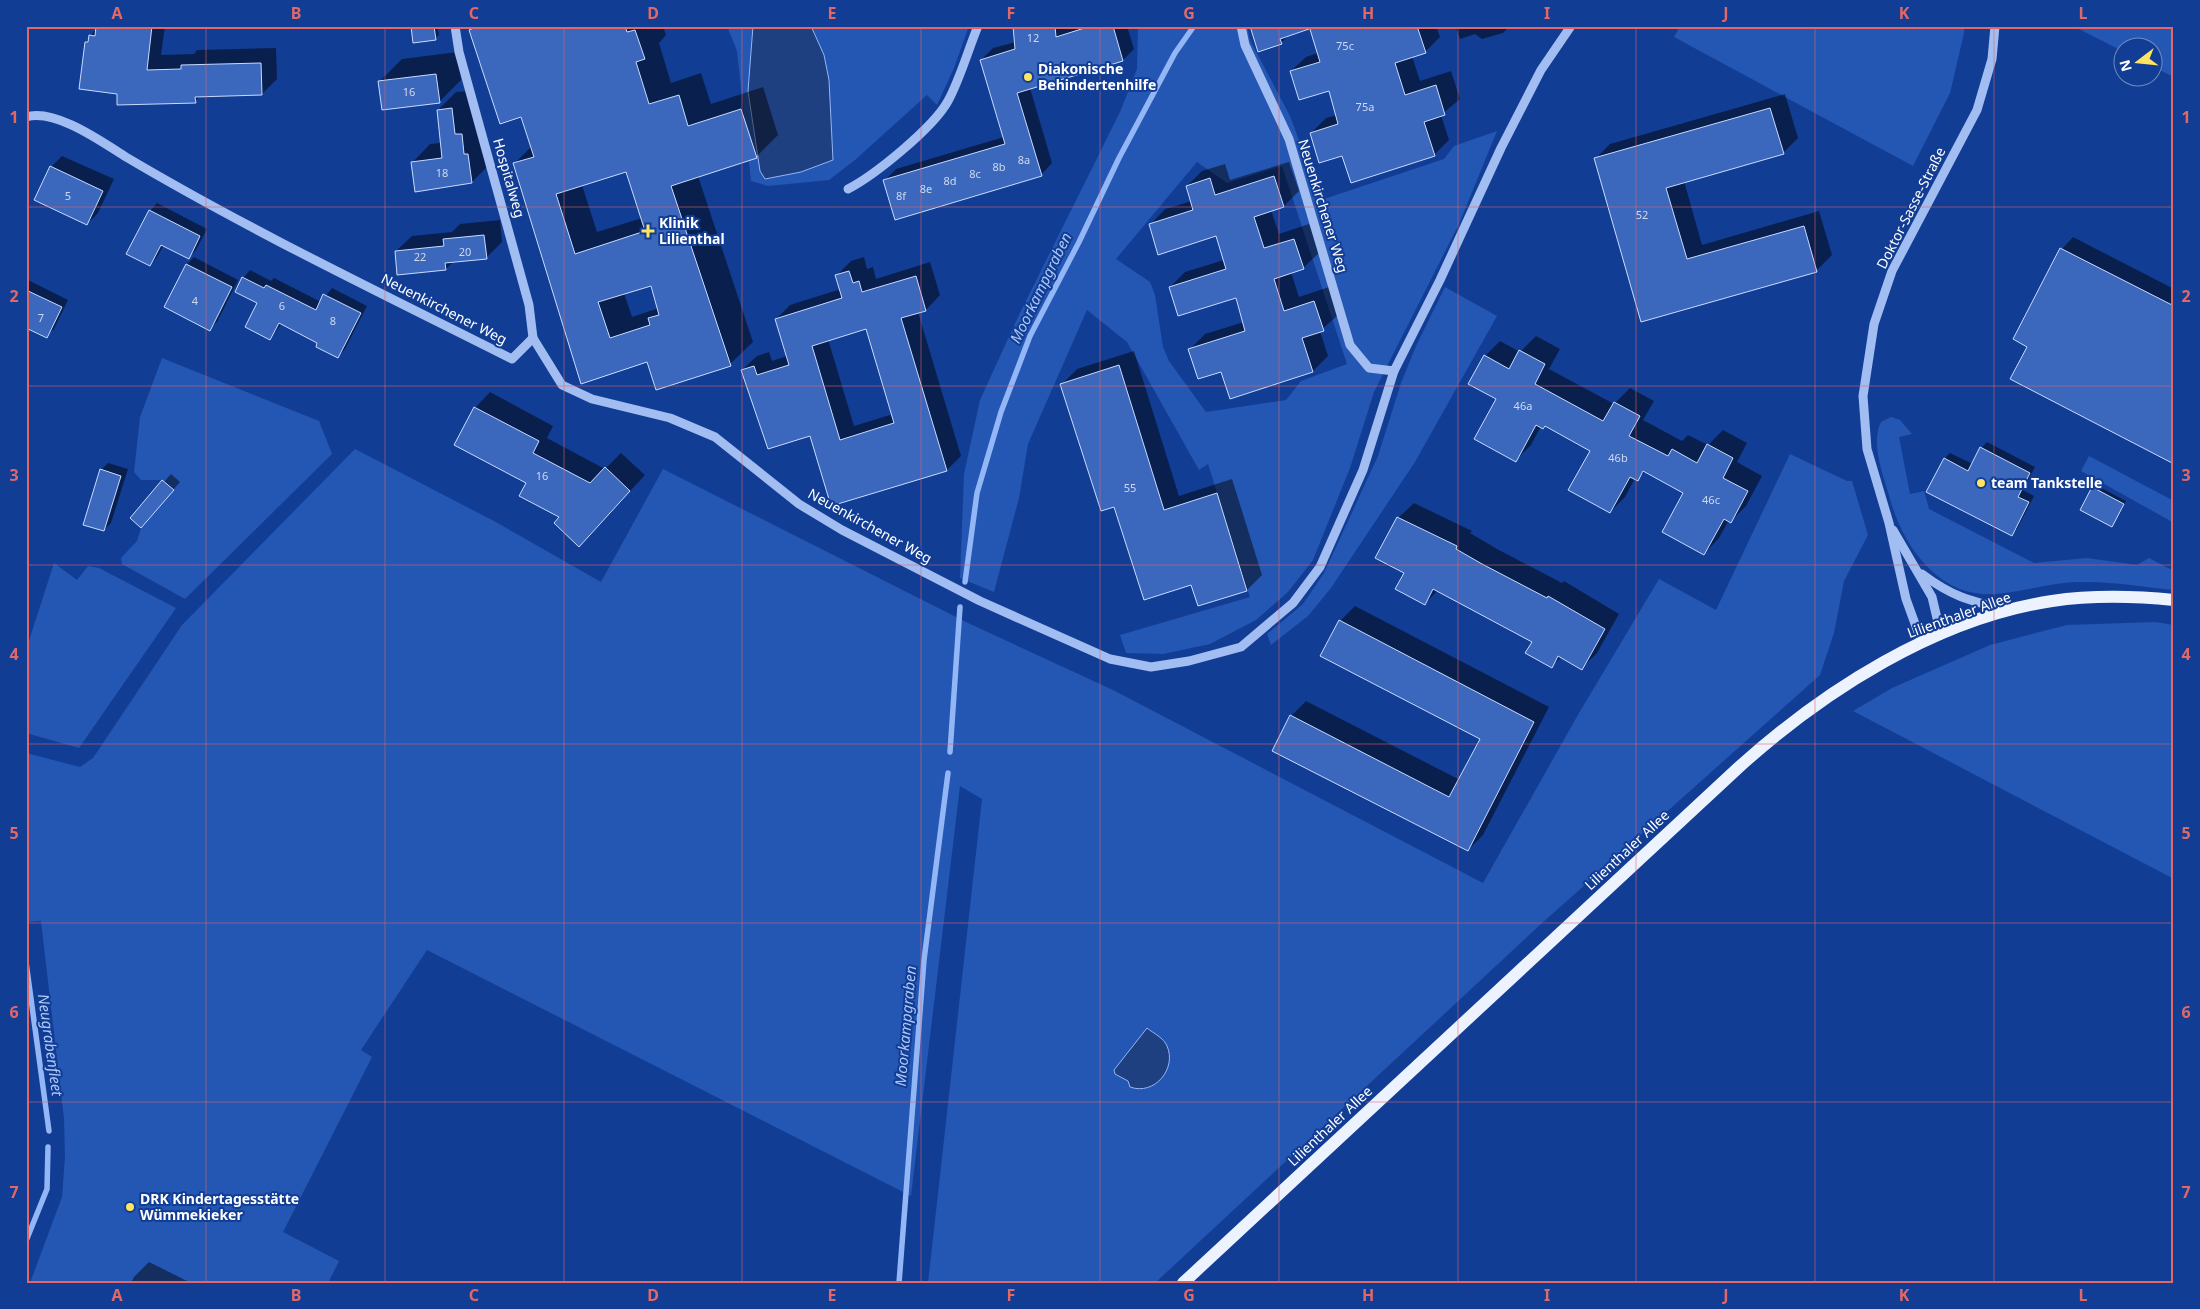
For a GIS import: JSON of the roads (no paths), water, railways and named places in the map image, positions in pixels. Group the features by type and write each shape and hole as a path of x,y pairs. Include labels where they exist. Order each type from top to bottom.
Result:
{"main road":[{"name":"Lilienthaler Allee","path":"1183,1283 1764,744 1845,684 1922,643 2011,610 2052,601 2088,597 2130,596 2174,600"}],"street":[{"name":"Hospitalweg","path":"455,26 459,52 529,305 533,338"},
{"path":"848,189 862,182 924,131 948,102 978,26"},
{"name":"Neuenkirchener Weg","path":"1242,26 1245,45 1289,139 1350,346 1369,368 1394,370"},
{"name":"Neuenkirchener Weg","path":"26,117 53,118 87,134 192,196 512,359 533,338 562,384 592,399 670,418 715,437 799,504 842,530 980,601 1110,659 1151,666 1189,661 1241,647 1293,603 1320,567 1359,479 1394,370 1440,280 1501,148 1542,70 1571,26"},
{"name":"Doktor-Sasse-Straße","path":"1922,643 1906,598 1889,523 1872,470 1864,430 1863,396 1874,324 1892,271 1977,110 1992,59 1995,26"},
{"name":"Doktor-Sasse-Straße","path":"1889,523 1932,597 1941,635"},
{"name":"Doktor-Sasse-Straße","path":"1918,572 1936,585 1958,596 1981,604 2011,610"}],"waterway":[{"name":"Moorkampgraben","path":"965,582 977,493 1001,412 1030,336 1079,242 1119,158 1175,53 1194,26"},
{"name":"Moorkampgraben","path":"950,752 960,607"},
{"name":"Moorkampgraben","path":"899,1283 924,960 948,773"},
{"name":"Neugrabenfleet","path":"26,962 49,1131"},
{"name":"Neugrabenfleet","path":"26,1241 47,1189 48,1147"}],"place":[{"name":"Diakonische Behindertenhilfe","path":"1028,77"},
{"name":"Klinik Lilienthal","path":"648,231"},
{"name":"team Tankstelle","path":"1981,483"},
{"name":"DRK Kindertagesstätte Wümmekieker","path":"130,1207"}]}
